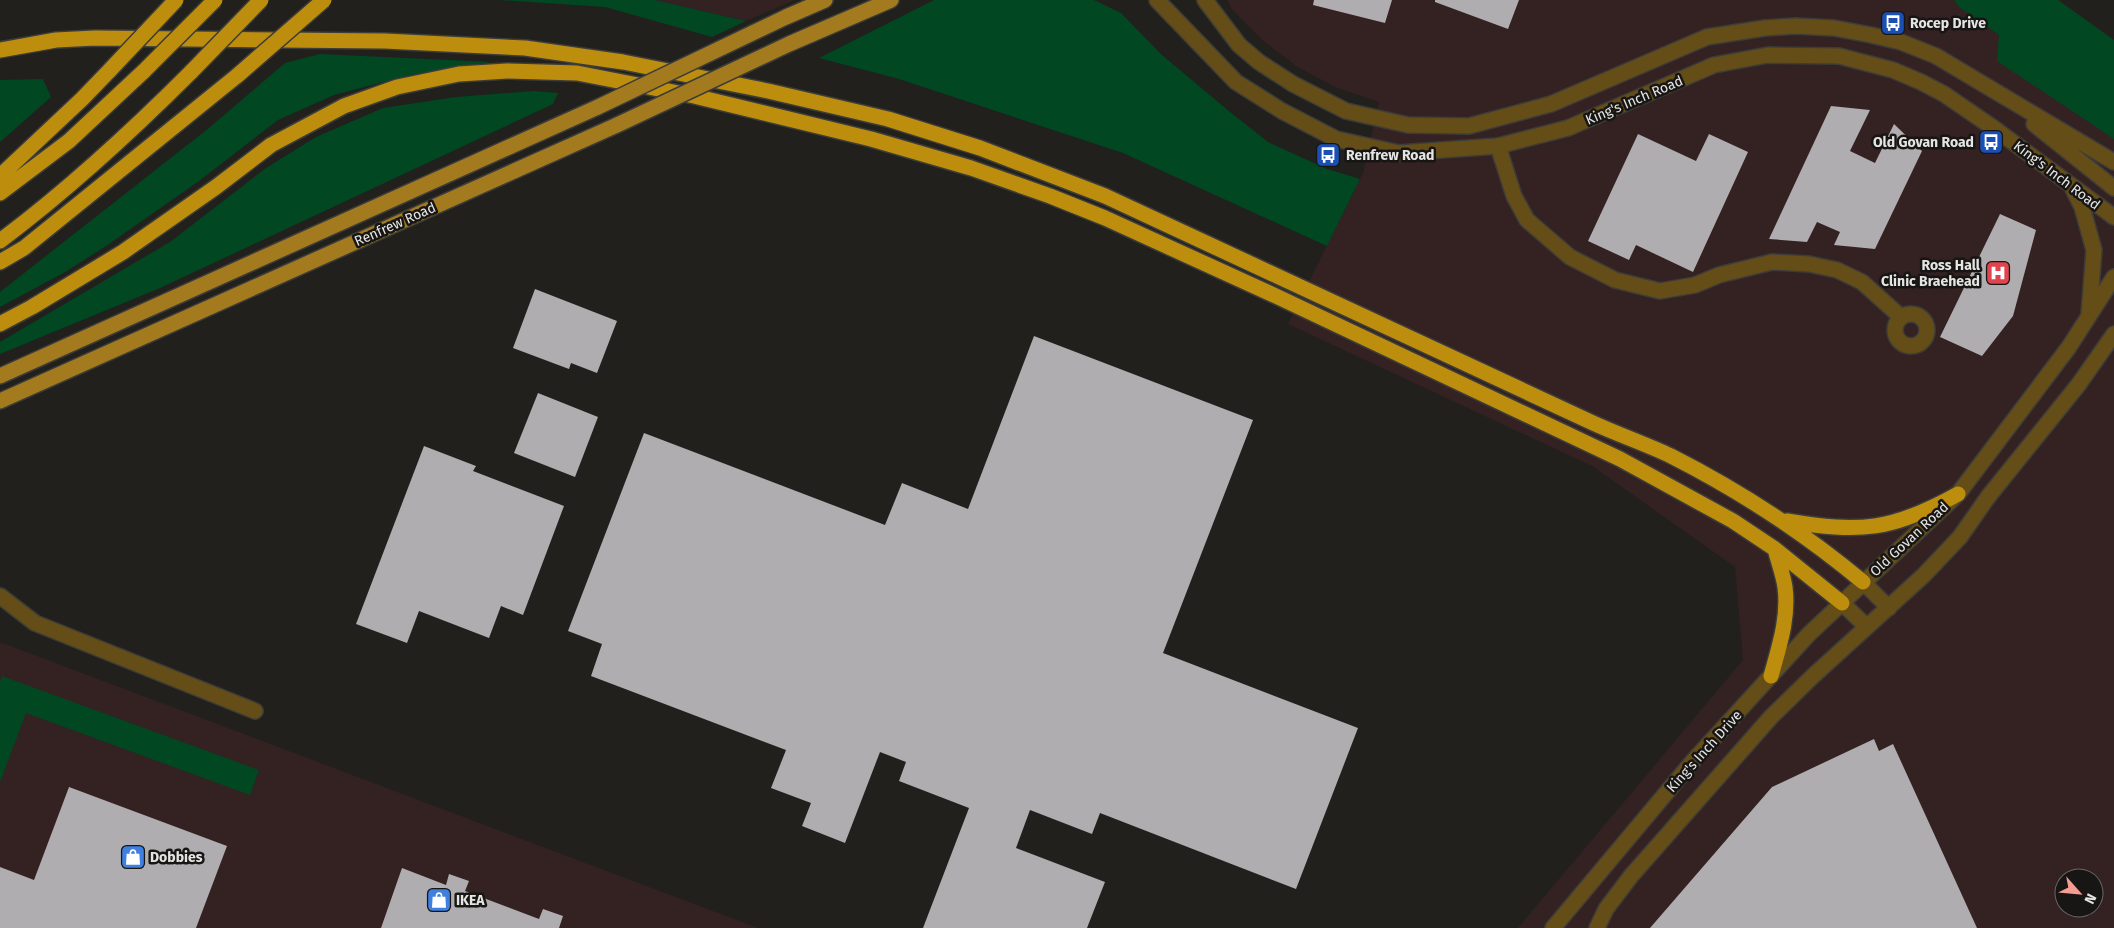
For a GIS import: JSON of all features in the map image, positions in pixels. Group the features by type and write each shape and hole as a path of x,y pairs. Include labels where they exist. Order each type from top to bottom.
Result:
{"highway":[{"path":"0,176 82,99 176,0"},
{"path":"0,194 69,141 144,71 215,0"},
{"path":"0,241 90,169 140,123 261,0"},
{"path":"0,262 24,248 238,75 324,0"},
{"path":"0,50 46,42 95,38 356,41 496,46 581,55 622,62 768,91 888,119 980,148 1050,173 1127,205 1602,427 1669,455 1741,493 1829,554 1863,582"},
{"path":"0,324 124,252 216,187 271,145 344,106 397,87 452,75 507,70 578,73 694,96 870,139 955,163 1050,196 1140,233 1590,444 1734,522 1775,549 1842,603"},
{"path":"1782,520 1843,528 1889,524 1928,511 1958,494"},
{"path":"1770,676 1782,633 1786,605 1785,586 1775,549"}],"main road":[{"name":"Renfrew Road","path":"0,376 598,107 786,17 826,0"},
{"name":"Renfrew Road","path":"0,401 891,0"}],"street":[{"name":"King's Inch Road","path":"1157,0 1236,82 1282,111 1336,139 1399,153 1498,146 1568,128 1714,65 1768,55 1839,56 1893,70 1936,90 1963,106 2114,217"},
{"name":"King's Inch Road","path":"1205,0 1238,44 1259,62 1293,84 1346,111 1408,125 1469,126 1551,104 1707,38 1765,28 1795,26 1834,28 1901,42 1936,56 2114,162"},
{"path":"1994,91 2114,188"},
{"path":"1498,146 1514,196 1527,220 1570,257 1615,280 1660,291 1696,285 1719,275 1772,262 1809,264 1837,270 1862,282 1901,317"},
{"path":"2072,185 2085,217 2094,250 2088,318"},
{"name":"Old Govan Road","path":"1863,582 1958,494 2069,347 2114,277"},
{"path":"1863,582 1889,608 1960,537 1988,497 2078,384 2114,334"},
{"name":"King's Inch Drive","path":"1553,928 1694,761 1770,676 1863,582"},
{"path":"0,596 35,623 255,711"},
{"path":"1842,603 1867,627"},
{"name":"King's Inch Drive","path":"1597,928 1606,909 1631,876 1771,717 1813,676 1889,608"}],"shaded area":[{"path":"655,0 795,0 746,21"},
{"path":"1227,0 2058,0 2114,40 2114,928 1518,928 1743,660 1735,567 1592,466 1288,324 1363,173 1379,102 1335,87 1296,66 1261,39 1232,9"},
{"path":"0,642 758,928 0,928"}],"green space":[{"path":"499,0 655,0 746,21 712,37 605,7"},
{"path":"934,0 1094,0 1121,13 1162,55 1268,142 1327,169 1360,179 1327,246 1123,153 899,79 819,58"},
{"path":"1954,0 2058,0 2114,40 2114,139 1997,61 1999,35 1959,7"},
{"path":"320,54 491,62 410,75 334,95 278,120 199,181 109,244 67,271 0,307 0,292 209,128 285,63"},
{"path":"43,79 51,97 0,142 0,80"},
{"path":"534,91 558,93 553,104 160,288 0,354 0,342 170,242 266,168 316,137 383,108 456,97"},
{"path":"2,676 259,770 250,795 26,713 0,782 0,682"}],"building":[{"path":"1314,0 1392,0 1385,23 1313,5"},
{"path":"1435,0 1519,0 1508,29 1435,2"},
{"path":"1831,106 1870,110 1850,151 1875,163 1894,124 1922,151 1875,249 1834,245 1840,232 1817,222 1807,242 1769,239"},
{"path":"1638,134 1696,161 1709,134 1748,152 1693,272 1636,245 1629,260 1588,241"},
{"name":"Ross Hall Clinic Braehead","path":"2000,214 2036,230 2013,316 1982,356 1940,337"},
{"path":"535,289 617,321 597,373 571,363 569,369 513,348"},
{"path":"1034,336 1253,420 1163,653 1358,728 1296,889 1100,813 1092,834 1030,810 1016,848 1105,882 1087,928 923,928 969,808 899,781 906,762 880,752 845,843 802,826 811,803 771,788 786,750 591,676 602,644 568,631 644,433 885,525 902,483 968,509"},
{"path":"538,393 598,417 575,477 514,453"},
{"path":"424,446 476,466 473,471 564,506 523,615 501,606 489,638 419,611 407,643 356,624"},
{"path":"1874,739 1879,751 1893,744 1977,928 1650,928 1772,787"},
{"name":"Dobbies","path":"69,787 227,846 196,928 0,928 0,867 34,880"},
{"name":"IKEA","path":"402,868 446,885 449,874 469,881 465,891 539,919 543,909 563,916 559,928 381,928"}],"place":[{"name":"Rocep Drive","path":"1893,23"},
{"name":"Old Govan Road","path":"1991,142"},
{"name":"Renfrew Road","path":"1328,155"},
{"name":"Ross Hall Clinic Braehead","path":"1998,273"},
{"name":"Dobbies","path":"133,857"},
{"name":"IKEA","path":"439,900"}]}
